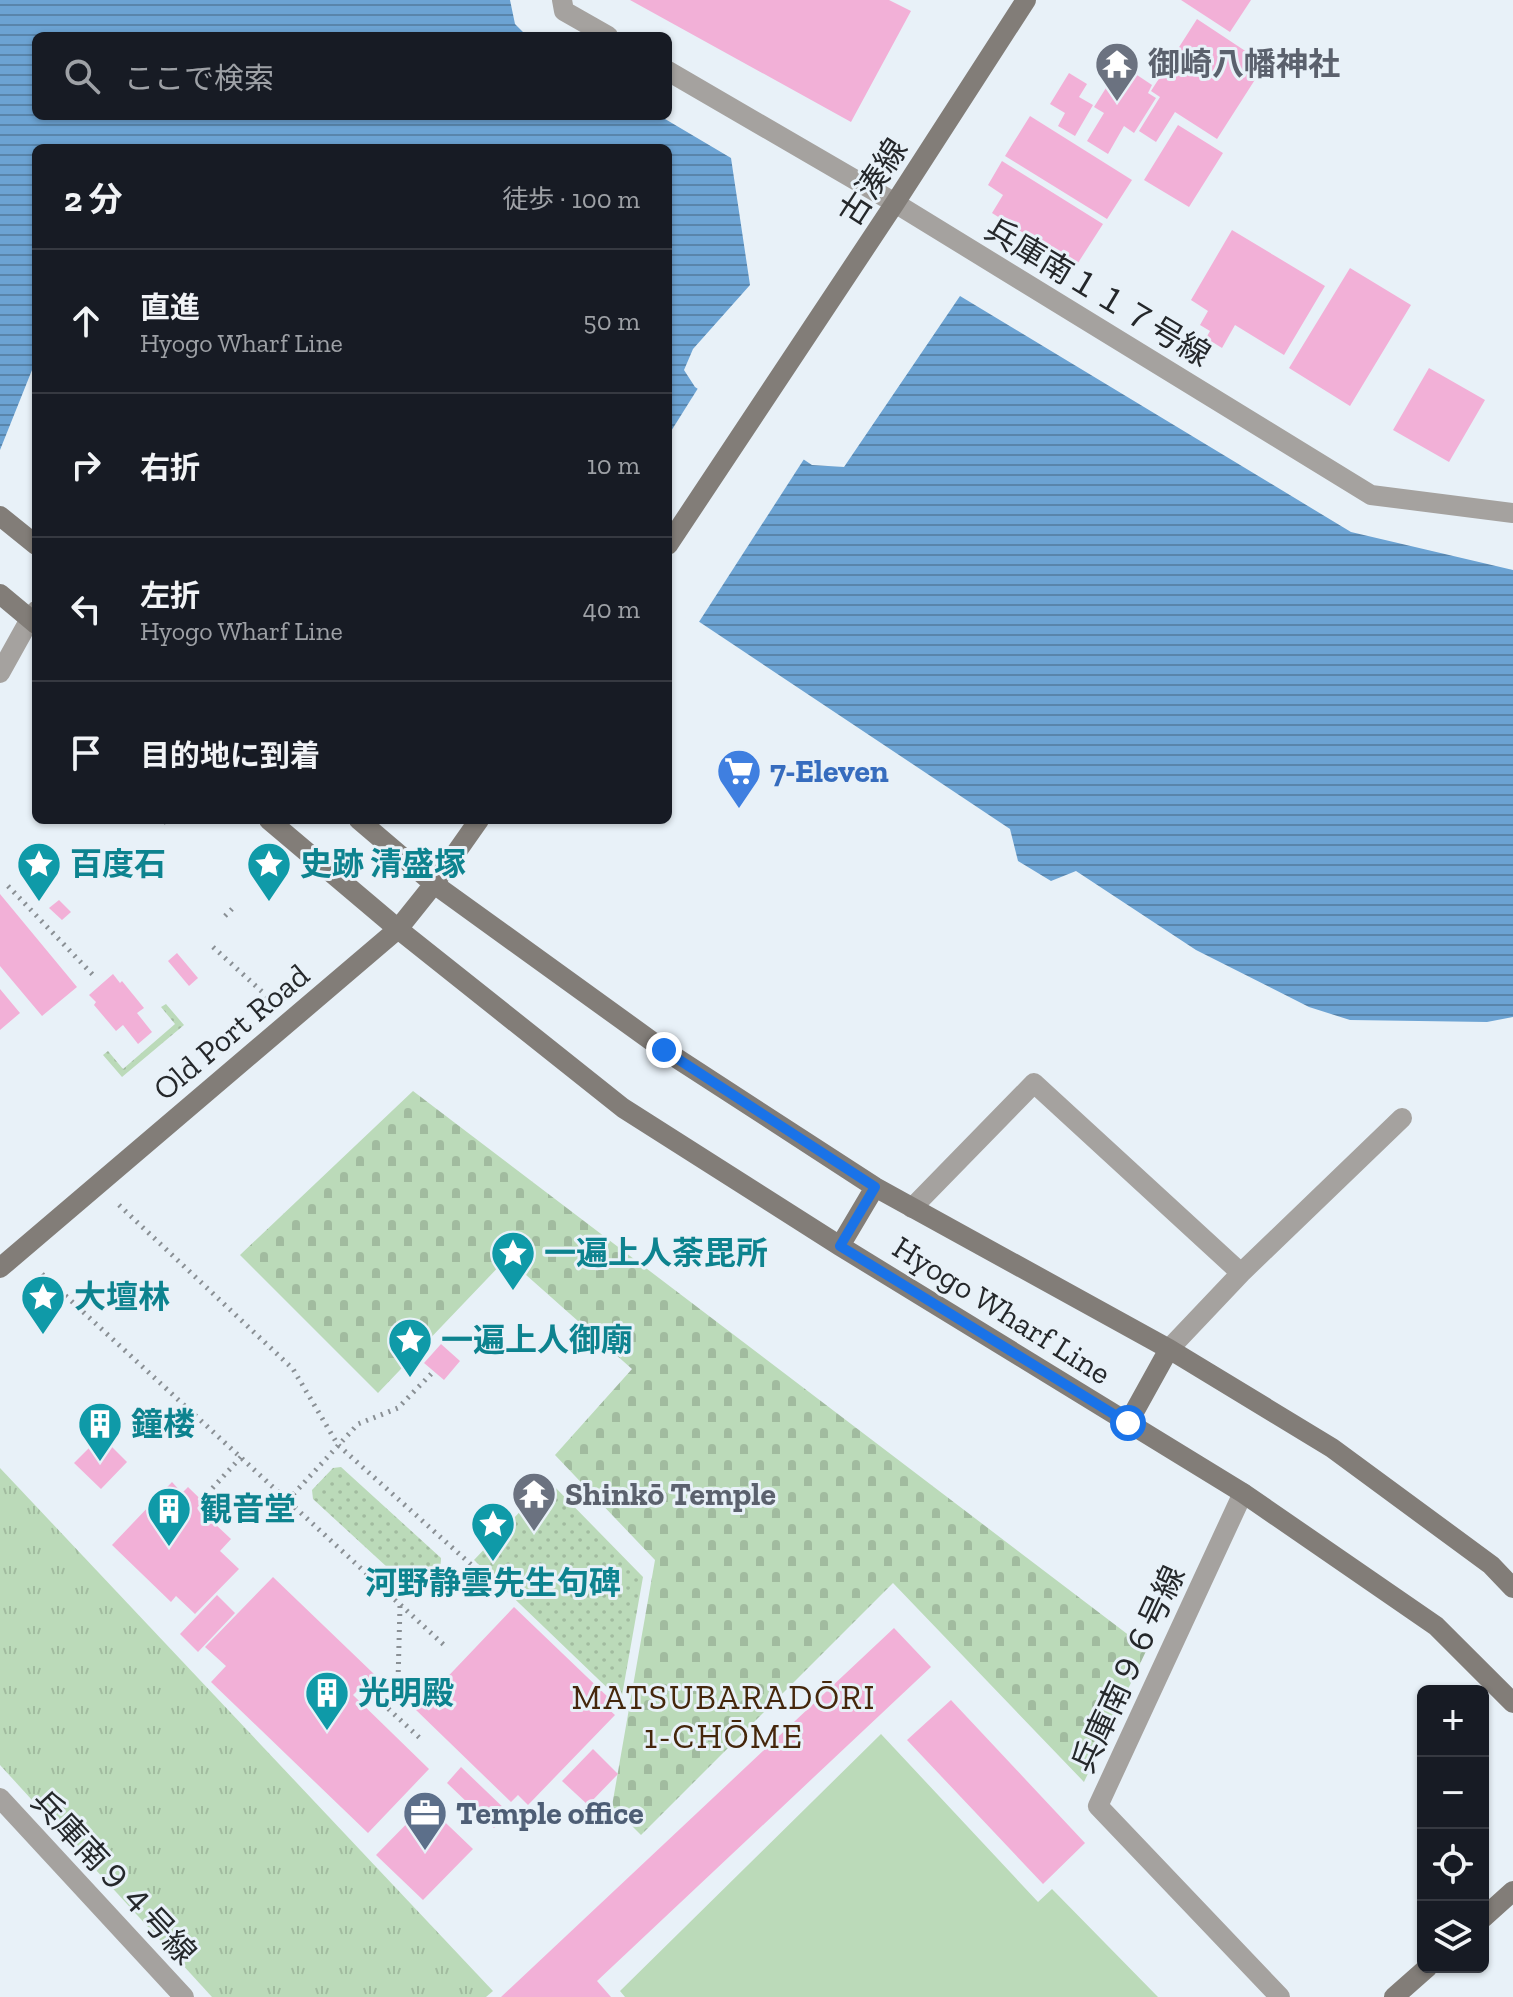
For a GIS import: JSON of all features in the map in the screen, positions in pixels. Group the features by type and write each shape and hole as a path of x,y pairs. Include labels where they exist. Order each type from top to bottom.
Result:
{"main road":[{"name":"古湊線","path":"672,539 769,396 1026,0"},
{"path":"0,516 28,539"},
{"path":"0,594 32,617"},
{"name":"Hyogo Wharf Line","path":"274,824 398,929 623,1108 840,1246 1243,1493 1436,1626 1513,1703"},
{"name":"Hyogo Wharf Line","path":"364,824 434,884 664,1050 875,1187 1169,1349 1332,1448 1491,1565 1513,1588"},
{"name":"Old Port Road","path":"0,1268 398,929 476,824"},
{"path":"840,1246 875,1187"},
{"path":"1128,1423 1169,1349"},
{"path":"1489,1913 1513,1891"},
{"path":"1394,1997 1421,1973"}],"street":[{"path":"562,0 564,11 601,32"},
{"name":"兵庫南１１７号線","path":"672,73 895,203 1371,495 1513,513"},
{"path":"0,673 32,621"},
{"path":"912,1208 1034,1083 1241,1273"},
{"path":"1169,1349 1241,1273 1402,1118"},
{"name":"兵庫南９６号線","path":"1243,1493 1098,1806 1280,1997"},
{"name":"兵庫南９４号線","path":"0,1798 184,1997"}],"path":[{"path":"257,885 271,868"},
{"path":"8,886 94,976"},
{"path":"225,916 234,907"},
{"path":"213,947 292,1019"},
{"path":"97,1185 293,1369 338,1445 486,1578"},
{"path":"18,1252 444,1645"},
{"path":"288,1500 358,1424 398,1408 434,1371"},
{"path":"207,1494 241,1457"},
{"path":"400,1605 398,1681 381,1702 423,1741"}],"green space":[{"path":"166,1004 184,1025 122,1077 103,1055 108,1051 123,1069 175,1024 161,1007"},
{"path":"413,1091 1147,1649 1084,1782 893,1583 641,1835 612,1806 655,1560 555,1455 632,1369 507,1258 378,1393 240,1255"},
{"path":"341,1467 441,1558 439,1570 429,1584 412,1590 313,1499 312,1490 333,1468"},
{"path":"0,1468 493,1991 486,1997 212,1997 0,1765"},
{"path":"549,1481 643,1577 621,1701 474,1560"},
{"path":"881,1734 1038,1902 1052,1889 1158,1997 625,1997 620,1991"}],"water":[{"path":"0,0 510,0 515,24 523,32 32,32 32,120 667,120 731,158 750,285 693,349 684,370 695,387 812,465 844,467 960,296 1351,532 1513,570 1513,1017 1487,1022 1350,1020 1309,1007 1196,950 1076,871 1051,881 1018,861 1010,829 672,604 672,144 32,144 32,370 0,450"}],"pier":[{"path":"700,385 806,456 697,625 672,609 672,430"}],"building":[{"path":"630,0 889,0 911,11 851,122"},
{"path":"1181,0 1251,0 1230,32"},
{"path":"1197,19 1265,64 1217,139 1175,112 1156,142 1139,131 1160,97 1151,91"},
{"path":"1128,69 1152,85 1148,93 1156,98 1134,133 1124,126 1108,154 1087,141 1104,113 1094,107 1116,72 1124,78"},
{"path":"1069,73 1087,84 1079,97 1093,105 1075,136 1058,126 1065,113 1050,104"},
{"path":"1030,116 1132,180 1107,219 1005,156"},
{"path":"1178,125 1223,153 1189,207 1144,180"},
{"path":"1002,161 1103,224 1076,266 992,213 1003,195 988,185"},
{"path":"1232,230 1325,286 1284,355 1235,325 1222,348 1206,338 1210,331 1200,325 1208,311 1191,300"},
{"path":"1350,268 1411,305 1350,406 1289,368"},
{"path":"1429,368 1485,400 1449,462 1393,430"},
{"path":"0,894 77,987 42,1016 0,966"},
{"path":"59,900 71,912 62,920 49,908"},
{"path":"177,953 198,978 189,986 168,961"},
{"path":"113,974 144,1008 137,1013 152,1032 138,1044 123,1025 116,1031 89,995"},
{"path":"0,989 20,1013 0,1030"},
{"path":"441,1344 460,1361 444,1380 424,1363"},
{"name":"鐘楼","path":"101,1436 127,1462 101,1489 74,1463"},
{"name":"観音堂","path":"172,1482 182,1493 188,1487 221,1519 215,1524 231,1539 220,1551 239,1569 195,1614 176,1596 171,1602 112,1545"},
{"name":"光明殿","path":"273,1577 374,1674 353,1695 429,1769 368,1833 211,1682 226,1666 205,1647"},
{"path":"217,1595 235,1613 198,1652 180,1634"},
{"path":"514,1607 610,1699 604,1705 615,1715 528,1805 518,1795 511,1802 416,1710"},
{"path":"894,1628 931,1667 597,1981 611,1997 501,1997"},
{"path":"951,1700 1085,1843 1043,1884 907,1740"},
{"path":"593,1749 618,1774 588,1805 562,1781"},
{"path":"461,1767 509,1813 494,1828 447,1783"},
{"name":"Temple office","path":"426,1804 473,1849 423,1900 376,1855"}],"place":[{"name":"御崎八幡神社","path":"1117,103"},
{"name":"7-Eleven","path":"739,810"},
{"name":"百度石","path":"39,903"},
{"name":"史跡 清盛塚","path":"269,903"},
{"name":"一遍上人荼毘所","path":"513,1292"},
{"name":"大壇林","path":"43,1336"},
{"name":"一遍上人御廟","path":"410,1379"},
{"name":"鐘楼","path":"100,1463"},
{"name":"Shinkō Temple","path":"534,1533"},
{"name":"観音堂","path":"169,1548"},
{"name":"河野静雲先生句碑","path":"493,1563"},
{"name":"光明殿","path":"327,1732"},
{"name":"Temple office","path":"425,1852"}],"district":[{"name":"MATSUBARADŌRI 1-CHŌME","path":"724,1716"}],"route":[{"path":"664,1050 875,1187 840,1246 1128,1423"}]}
